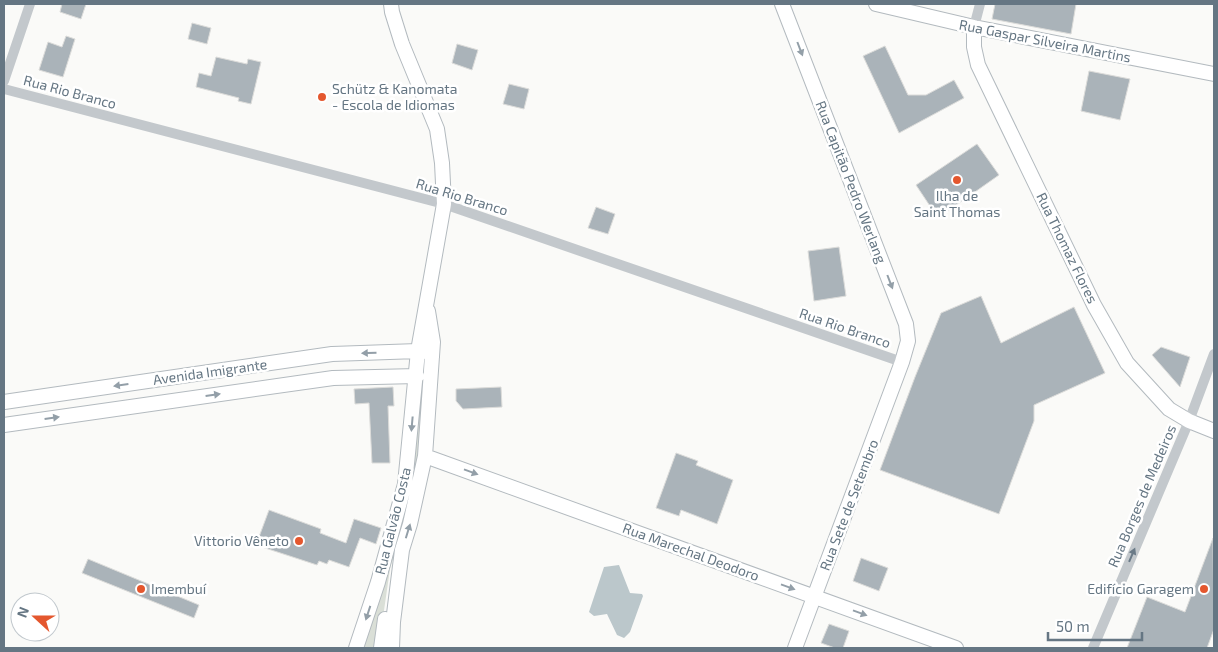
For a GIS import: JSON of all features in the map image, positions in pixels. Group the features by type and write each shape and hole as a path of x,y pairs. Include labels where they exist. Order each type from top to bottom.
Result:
{"street":[{"path":"4,81 30,4"},
{"name":"Rua Galvão Costa","path":"358,647 405,484 418,351 444,204 442,162 437,129 402,44 391,4"},
{"name":"Rua Capitão Pedro Werlang","path":"782,4 906,324 908,341 902,362"},
{"name":"Rua Gaspar Silveira Martins","path":"876,4 974,27 1214,74"},
{"path":"974,27 980,4"},
{"name":"Rua Thomaz Flores","path":"974,27 974,47 978,65 1094,305 1127,363 1169,409 1189,421 1214,431"},
{"name":"Rua Rio Branco","path":"4,88 444,204 902,362"},
{"name":"Rua Galvão Costa","path":"392,648 393,622 402,550 410,524 425,456 433,342 426,301"},
{"path":"418,351 428,352 432,357"},
{"name":"Avenida Imigrante","path":"4,402 332,354 418,351"},
{"name":"Rua Borges de Medeiros","path":"1093,648 1189,421 1214,354"},
{"name":"Rua Sete de Setembro","path":"795,648 902,362"},
{"name":"Avenida Imigrante","path":"4,425 333,378 417,376"},
{"name":"Rua Marechal Deodoro","path":"425,456 956,648"},
{"path":"381,648 394,572 402,550"}],"shaded area":[{"path":"421,353 426,354 417,461 407,512 390,569 380,638 375,648 365,648 364,641 408,495"},
{"path":"619,565 630,593 642,594 643,596 630,632 624,638 617,635 607,614 594,616 589,612 604,567"}],"building":[{"path":"62,4 86,4 81,19 60,12"},
{"path":"995,4 1076,4 1071,34 992,19"},
{"path":"192,23 211,28 207,44 188,39"},
{"path":"66,36 75,39 63,77 39,70 48,42 62,47"},
{"path":"457,44 478,50 472,70 452,63"},
{"path":"885,46 908,95 926,95 954,80 964,98 899,133 863,56"},
{"path":"216,57 247,64 248,59 261,62 251,104 238,101 239,98 196,87 199,73 211,76"},
{"path":"1089,71 1130,79 1120,120 1081,111"},
{"path":"509,84 529,89 524,109 503,104"},
{"name":"Ilha de Saint Thomas","path":"977,144 999,175 938,218 916,185"},
{"path":"596,207 615,214 608,234 588,228"},
{"path":"839,247 846,296 814,301 808,251"},
{"path":"981,296 1001,343 1074,307 1105,373 1034,405 1034,421 999,514 880,470 941,313"},
{"path":"1161,347 1190,357 1180,387 1152,355"},
{"path":"393,387 394,406 388,406 390,463 372,463 369,403 355,404 354,389"},
{"path":"501,387 502,407 463,409 456,401 456,389"},
{"path":"676,453 698,461 696,465 733,480 717,524 681,510 679,516 656,508"},
{"name":"Vittorio Vêneto","path":"269,510 321,529 320,533 346,543 354,519 381,528 376,544 360,538 349,567 329,560 327,564 319,561 317,565 256,545"},
{"path":"1213,538 1214,629 1207,648 1127,648 1147,597 1185,612"},
{"path":"861,558 888,568 879,591 853,581"},
{"name":"Imembuí","path":"88,559 199,605 194,618 82,573"},
{"path":"829,624 849,631 843,648 835,648 821,643"}],"place":[{"name":"Schütz & Kanomata - Escola de Idiomas","path":"322,97"},
{"name":"Ilha de Saint Thomas","path":"957,180"},
{"name":"Vittorio Vêneto","path":"299,541"},
{"name":"Imembuí","path":"141,589"},
{"name":"Edifício Garagem","path":"1204,589"}]}
